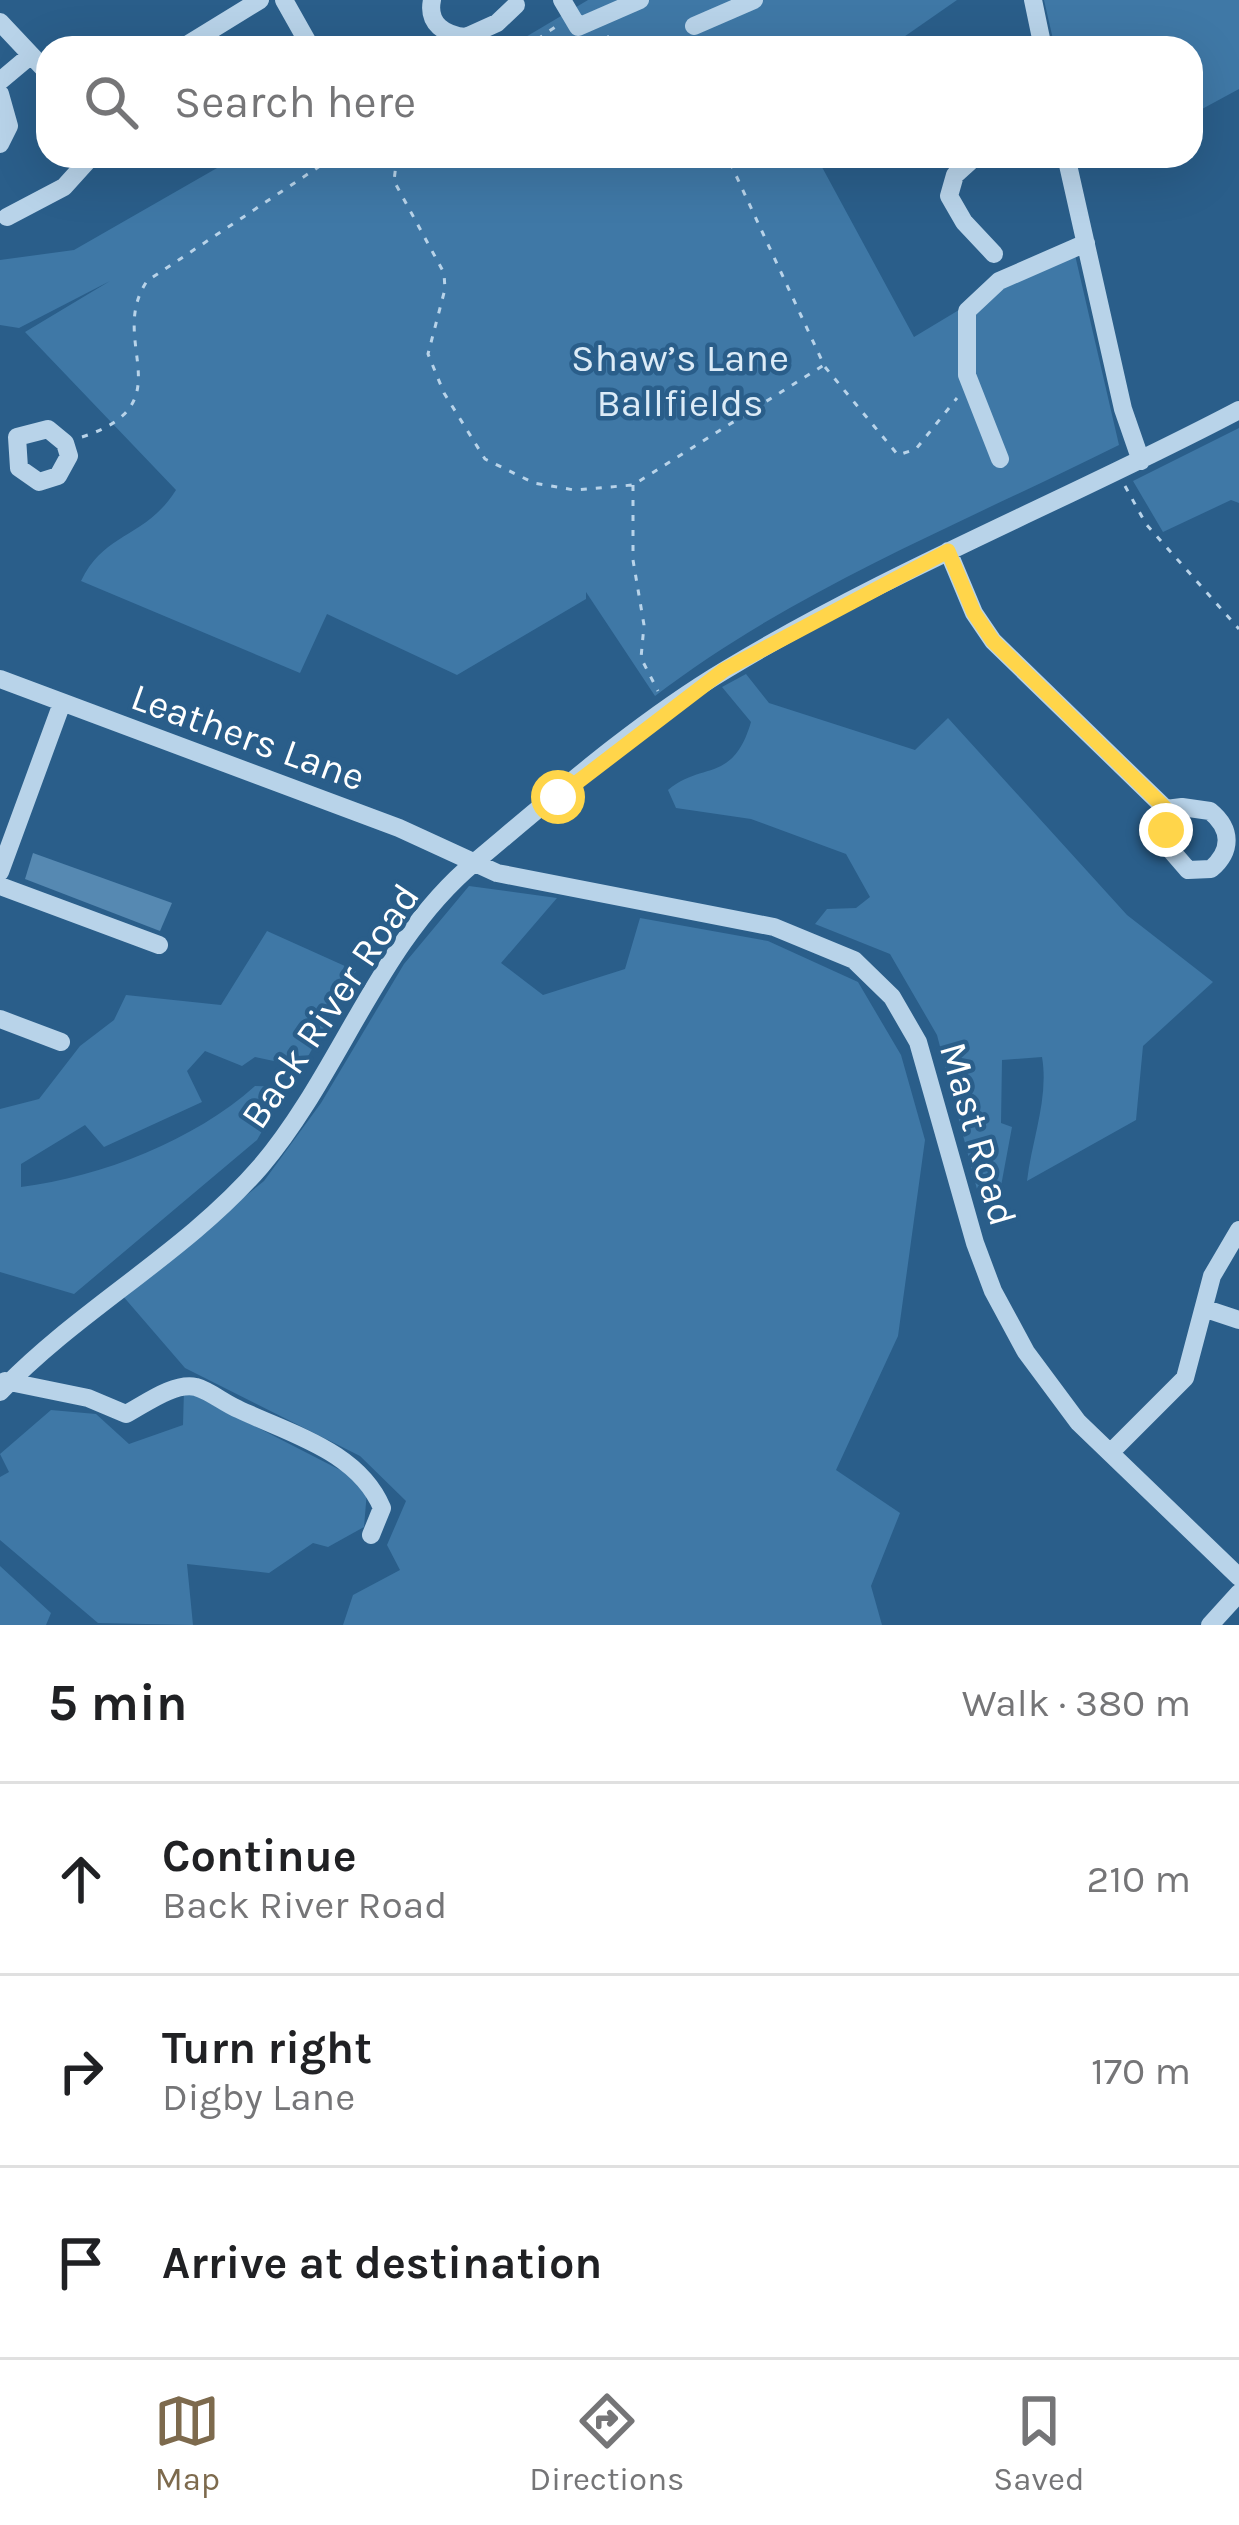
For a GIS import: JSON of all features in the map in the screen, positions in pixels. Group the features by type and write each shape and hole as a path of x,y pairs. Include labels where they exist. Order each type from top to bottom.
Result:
{"street":[{"path":"202,36 260,0"},
{"path":"284,0 304,36"},
{"path":"432,0 434,21 442,31 462,36"},
{"path":"562,0 578,27 640,0"},
{"path":"694,26 754,0"},
{"path":"1033,0 1040,36"},
{"path":"468,36 496,23 516,2"},
{"path":"0,22 36,60"},
{"path":"0,81 31,55"},
{"path":"0,94 9,125 0,144"},
{"path":"7,218 64,187 81,168"},
{"path":"963,168 955,175 949,196 964,222 994,254"},
{"path":"1069,168 1123,409 1141,461"},
{"path":"1000,459 971,388 963,339 973,301 1033,262 1086,243"},
{"name":"Back River Road","path":"3,1385 258,1170 301,1115 400,952 471,864 695,689 948,551 1239,410"},
{"path":"48,429 65,443 66,468 40,482 20,468 8,431 48,429"},
{"path":"948,551 974,613 993,641 1166,809"},
{"name":"Leathers Lane","path":"0,679 399,828 471,864"},
{"path":"0,872 62,703"},
{"name":"Mast Road","path":"471,864 533,881 774,927 824,943 868,971 892,997 918,1042 953,1176 993,1292 1046,1380 1110,1453 1239,1577"},
{"path":"0,886 159,945"},
{"path":"0,1019 61,1042"},
{"path":"1110,1453 1185,1378 1220,1257 1239,1230"},
{"path":"1206,1310 1239,1320"},
{"path":"3,1385 88,1398 126,1414 169,1391 193,1386 304,1438 354,1468 371,1484 382,1508 370,1535"},
{"path":"1210,1625 1239,1593"}],"path":[{"path":"539,36 573,18"},
{"path":"596,19 610,36"},
{"path":"65,443 100,431 130,410 139,395 142,376 133,320 136,296 147,281 317,168"},
{"path":"396,168 394,181 444,273 446,289 428,354 466,436 485,459 534,483 574,490 633,485 824,365"},
{"path":"733,168 824,365 898,455 916,449 936,418 971,388"},
{"path":"1124,484 1146,524 1239,629"},
{"path":"633,485 633,560 644,625 641,658 661,699"}],"green space":[{"path":"588,0 957,0 905,36 527,36"},
{"path":"1044,0 1239,0 1239,89 1203,108 1203,36 1052,36"},
{"name":"Shaw’s Lane Ballfields","path":"217,168 822,168 914,337 1072,242 1119,445 821,591 708,658 655,696 586,592 586,599 457,675 327,614 300,673 81,581 102,553 151,518 176,490 25,332 110,281 19,328 0,325 0,260 74,250"},
{"path":"1239,428 1239,503 1231,500 1163,532 1133,481"},
{"path":"746,674 769,703 915,750 948,718 1127,915 1213,982 1143,1046 1136,1120 1027,1181 1042,1103 1042,1057 1002,1060 1001,1123 1012,1127 1001,1186 979,1197 937,1035 890,954 815,924 827,909 856,908 870,897 846,854 751,819 676,808 668,790 726,763 744,742 751,722 722,687"},
{"path":"469,886 557,898 501,963 543,995 625,969 640,918 768,941 858,982 901,1055 925,1140 898,1336 836,1470 900,1513 871,1586 882,1625 343,1625 353,1595 400,1570 387,1545 406,1501 360,1456 185,1368 122,1295 264,1181 321,1103 404,964"},
{"path":"267,931 356,971 302,1067 255,1057 242,1066 205,1051 187,1071 202,1102 104,1147 85,1125 21,1164 21,1187 83,1175 146,1153 204,1123 255,1086 287,1087 257,1140 74,1294 0,1272 0,1109 39,1099 80,1046 114,1020 126,995 221,1005"},
{"path":"184,1390 348,1474 367,1491 364,1527 328,1547 313,1543 269,1573 187,1564 193,1625 98,1623 0,1540 0,1477 9,1472 0,1454 51,1410 96,1414 129,1444 183,1425"},
{"path":"0,1566 51,1613 46,1625 0,1625"}],"building":[{"path":"33,853 172,903 160,931 25,879"}],"route":[{"path":"558,797 667,709 724,670 948,551 974,613 993,641 1166,809 1166,830"}]}
